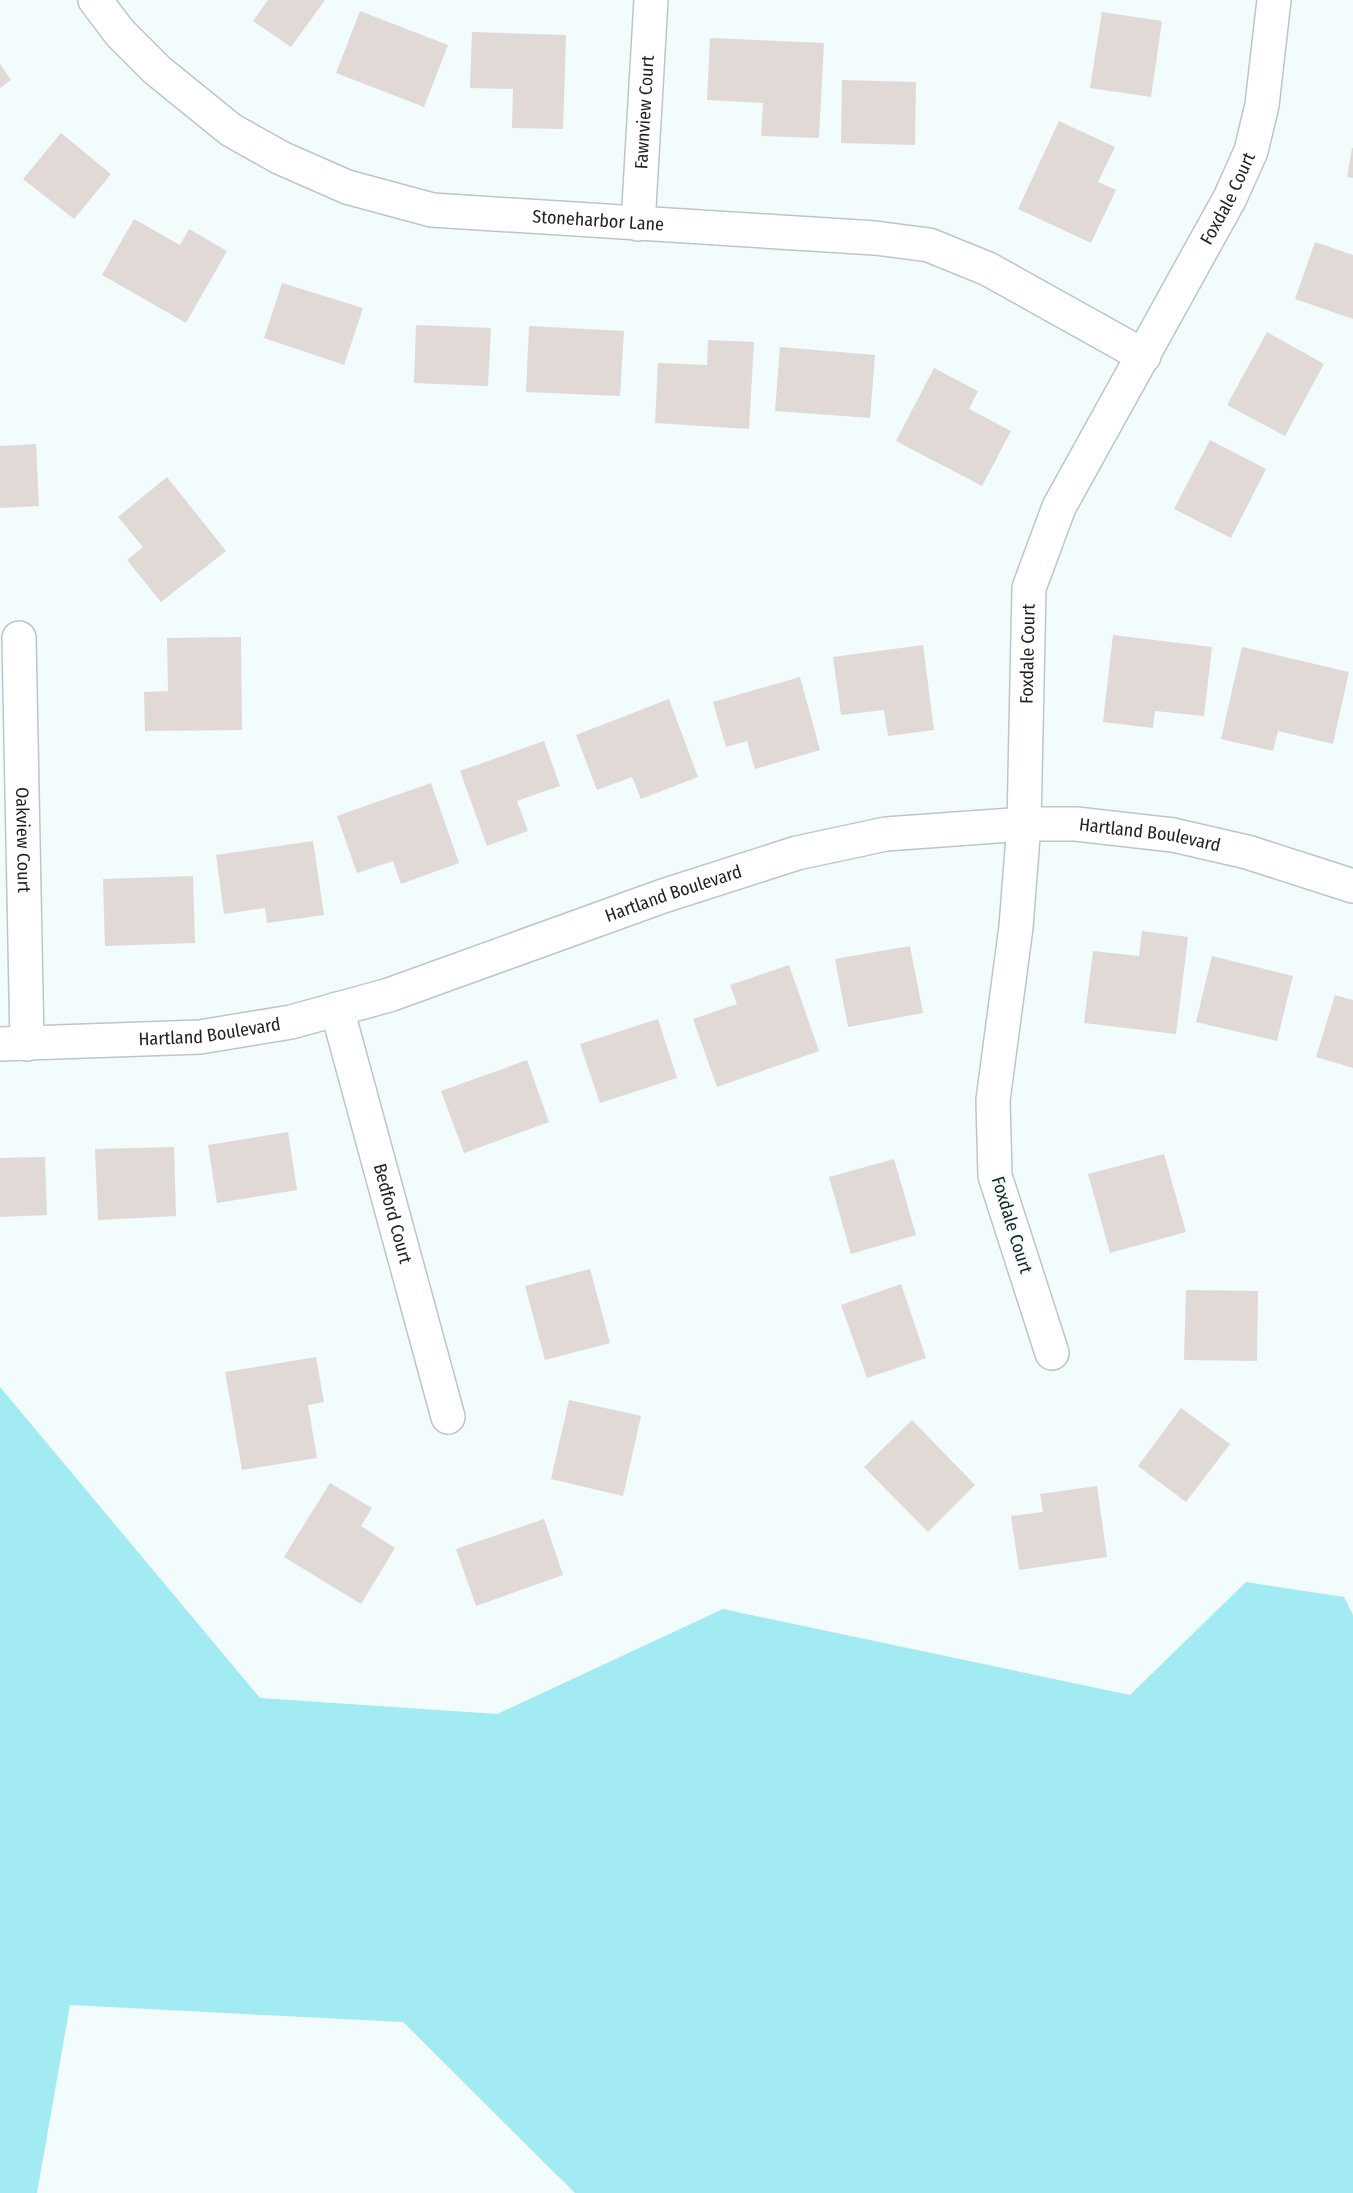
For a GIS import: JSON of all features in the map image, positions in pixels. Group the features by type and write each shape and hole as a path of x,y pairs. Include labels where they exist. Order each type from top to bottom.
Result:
{"street":[{"name":"Stoneharbor Lane","path":"95,0 120,33 157,70 231,130 281,158 347,187 432,210 875,238 929,245 988,269 1144,356"},
{"name":"Fawnview Court","path":"638,224 651,0"},
{"name":"Foxdale Court","path":"1052,1353 995,1176 993,1100 1016,927 1024,824 1029,588 1059,507 1230,198 1251,152 1262,105 1274,0"},
{"name":"Oakview Court","path":"13,1044 19,638"},
{"name":"Hartland Boulevard","path":"13,1044 200,1037 291,1022 389,995 663,896 797,853 886,834 1024,824 1076,824 1173,835 1247,852 1353,886"},
{"name":"Bedford Court","path":"337,1010 448,1417"}],"shaded area":[{"path":"0,1387 260,1698 497,1714 723,1609 1130,1695 1246,1582 1344,1597 1353,1615 1353,2193 575,2193 403,2022 70,2005 37,2193 0,2193"}],"building":[{"path":"268,0 325,0 291,47 253,21"},
{"path":"360,11 448,45 424,107 336,73"},
{"path":"1102,12 1162,21 1151,97 1090,88"},
{"path":"472,32 566,35 563,129 512,128 513,89 470,88"},
{"path":"710,38 824,43 819,138 761,136 763,103 707,100"},
{"path":"0,64 11,80 0,88"},
{"path":"842,80 916,82 915,145 841,143"},
{"path":"1059,121 1115,147 1098,182 1116,190 1091,243 1018,209"},
{"path":"61,133 111,174 74,219 23,179"},
{"path":"1353,148 1353,178 1347,177"},
{"path":"134,219 180,245 189,229 227,251 186,323 102,275"},
{"path":"1315,242 1353,255 1353,319 1295,299"},
{"path":"282,283 363,308 344,365 264,338"},
{"path":"416,325 491,328 488,386 414,383"},
{"path":"529,326 624,331 620,396 526,392"},
{"path":"1267,332 1324,364 1285,436 1227,405"},
{"path":"708,340 754,342 749,429 655,423 658,363 707,365"},
{"path":"780,347 875,355 870,418 775,411"},
{"path":"934,368 978,391 969,409 1011,431 982,486 896,441"},
{"path":"1210,440 1266,469 1231,538 1174,509"},
{"path":"36,444 39,506 0,508 0,446"},
{"path":"167,477 226,551 161,602 127,560 143,547 118,517"},
{"path":"1113,635 1212,647 1204,716 1155,711 1153,728 1103,722"},
{"path":"241,637 242,730 145,731 144,692 168,691 167,638"},
{"path":"923,645 934,730 888,736 884,710 841,715 833,657"},
{"path":"1242,647 1349,672 1333,744 1278,731 1273,751 1221,739"},
{"path":"800,677 820,750 755,769 747,741 726,747 713,702"},
{"path":"669,699 698,777 641,799 632,777 597,790 576,735"},
{"path":"544,741 560,786 517,801 528,831 487,846 460,771"},
{"path":"431,783 459,863 401,884 393,861 357,873 337,816"},
{"path":"313,841 324,915 267,923 265,908 224,914 216,855"},
{"path":"193,876 195,943 105,946 103,879"},
{"path":"1142,931 1188,937 1176,1034 1084,1023 1093,951 1139,956"},
{"path":"910,946 923,1013 848,1027 835,959"},
{"path":"1212,956 1293,976 1277,1041 1196,1022"},
{"path":"789,965 819,1051 717,1087 693,1019 737,1004 730,985"},
{"path":"1335,995 1353,1000 1353,1068 1316,1057"},
{"path":"658,1019 677,1078 600,1103 580,1044"},
{"path":"527,1060 549,1122 464,1153 441,1091"},
{"path":"288,1132 297,1190 217,1203 208,1145"},
{"path":"174,1147 176,1216 98,1220 95,1149"},
{"path":"1164,1154 1186,1232 1110,1253 1088,1174"},
{"path":"45,1157 47,1215 0,1217 0,1158"},
{"path":"894,1159 916,1235 851,1254 829,1177"},
{"path":"590,1269 610,1343 545,1360 525,1286"},
{"path":"901,1284 926,1358 867,1378 841,1305"},
{"path":"1186,1290 1258,1291 1257,1361 1184,1360"},
{"path":"316,1357 324,1402 308,1405 317,1458 242,1470 225,1372"},
{"path":"569,1400 641,1416 623,1496 551,1479"},
{"path":"1181,1408 1230,1444 1186,1502 1138,1466"},
{"path":"912,1420 975,1485 928,1532 864,1467"},
{"path":"330,1483 372,1508 361,1526 395,1548 361,1604 284,1557"},
{"path":"1097,1486 1107,1557 1019,1570 1011,1516 1043,1512 1040,1494"},
{"path":"544,1519 563,1575 476,1606 456,1549"}]}
